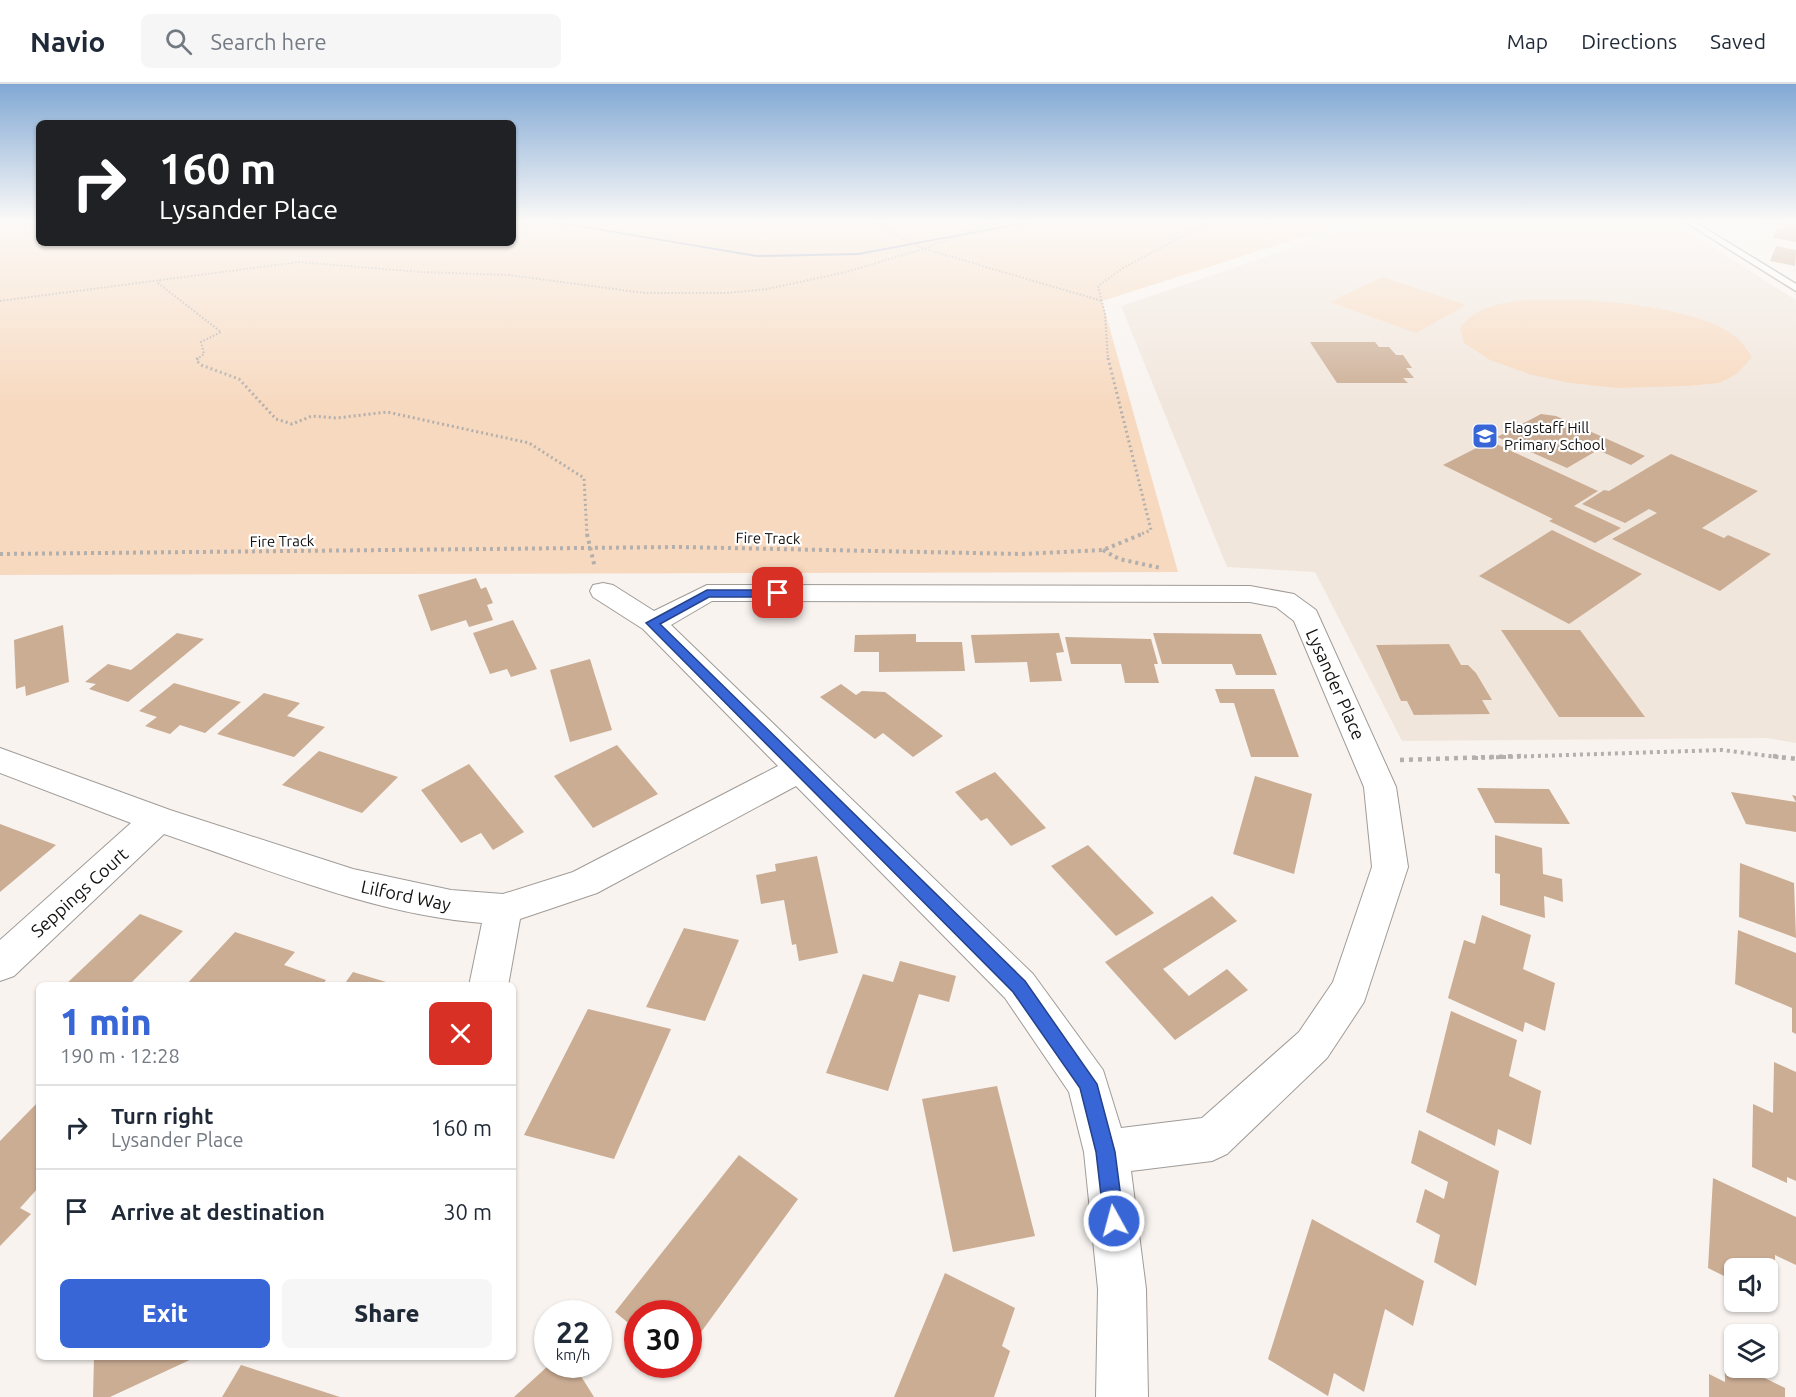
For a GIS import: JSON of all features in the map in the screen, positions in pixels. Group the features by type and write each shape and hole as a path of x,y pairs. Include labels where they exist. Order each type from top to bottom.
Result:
{"street":[{"path":"603,591 652,623 1019,986 1088,1084 1106,1152 1122,1289 1122,1397"},
{"name":"Lysander Place","path":"652,623 707,593 1250,594 1284,600 1306,616 1380,787 1390,867 1350,990 1313,1045 1212,1139 1106,1152"},
{"name":"Lilford Way","path":"0,760 158,819 353,884 451,906 503,909 584,883 800,769"},
{"name":"Seppings Court","path":"0,964 158,819"},
{"path":"489,982 503,909"}],"path":[{"path":"0,301 143,282"},
{"path":"159,282 158,284 221,332 201,342 204,354 196,360 201,365 239,379 276,419 292,424 312,416 337,418 387,412 528,443 584,478 590,548 603,591"},
{"path":"574,282 686,295 747,292 802,282"},
{"path":"1038,282 1102,301"},
{"name":"Fire Track","path":"0,554 691,547 1022,554 1103,550 1151,530 1108,362 1102,301 1098,286 1103,282"},
{"path":"1369,761 1722,750 1796,759"}],"shaded area":[{"path":"0,282 1161,282 1102,301 1178,572 0,575"},
{"name":"Flagstaff Hill Primary School","path":"1191,282 1768,282 1796,300 1796,743 1767,738 1402,741 1315,572 1227,567 1121,306"},
{"path":"1371,282 1398,282 1466,305 1416,333 1330,302"},
{"path":"1583,300 1621,303 1685,314 1723,328 1737,338 1752,357 1737,374 1719,383 1617,388 1570,383 1532,375 1490,360 1464,343 1460,328 1484,309 1516,301"}],"building":[{"path":"1310,342 1375,342 1379,347 1389,347 1396,355 1403,355 1412,368 1406,368 1414,378 1403,378 1408,383 1337,383"},
{"path":"1541,414 1556,416 1645,456 1631,465 1598,450 1567,468 1497,437"},
{"path":"1490,441 1598,491 1574,506 1621,528 1595,543 1549,521 1553,519 1443,465"},
{"path":"1671,454 1758,491 1702,528 1724,538 1728,535 1771,554 1720,591 1612,539 1657,513 1649,509 1625,523 1582,504 1604,490 1609,491"},
{"path":"1552,530 1642,574 1569,624 1479,576"},
{"path":"476,578 481,589 486,587 493,603 487,605 493,620 469,627 466,620 431,631 418,595"},
{"path":"513,620 537,669 511,677 507,669 490,674 473,633"},
{"path":"63,625 69,682 26,696 25,686 16,689 14,640"},
{"path":"1501,630 1580,630 1645,717 1559,717"},
{"path":"177,633 204,639 128,702 89,689 96,684 85,682 108,664 131,670"},
{"path":"1059,633 1064,652 1056,653 1062,681 1030,682 1027,662 975,663 971,635"},
{"path":"1153,633 1261,634 1277,675 1236,675 1232,664 1162,664"},
{"path":"916,634 916,642 962,642 965,671 879,672 879,652 854,652 855,635"},
{"path":"1065,637 1151,639 1158,664 1154,664 1159,683 1125,683 1121,664 1071,664"},
{"path":"1449,644 1461,665 1468,665 1476,673 1492,700 1482,700 1490,714 1414,715 1407,701 1401,701 1376,645"},
{"path":"590,659 612,730 570,742 550,670"},
{"path":"174,683 241,702 205,733 180,725 170,734 145,726 157,717 139,711"},
{"path":"841,684 856,695 862,691 885,692 943,736 913,757 883,733 875,739 820,697"},
{"path":"1215,689 1274,689 1299,757 1251,757 1234,703 1220,703"},
{"path":"264,693 300,703 287,716 325,727 294,757 217,734"},
{"path":"617,745 658,794 593,828 554,776"},
{"path":"319,751 398,777 362,813 282,785"},
{"path":"469,764 524,832 493,850 481,833 461,843 421,790"},
{"path":"995,772 1046,828 1011,846 987,818 981,821 955,792"},
{"path":"1255,776 1312,794 1294,874 1233,854"},
{"path":"1477,788 1549,789 1570,824 1495,823"},
{"path":"1731,792 1796,802 1796,832 1746,824"},
{"path":"0,824 56,845 0,892"},
{"path":"1495,835 1542,848 1543,874 1562,879 1563,902 1544,896 1545,918 1500,905 1500,874 1495,873"},
{"path":"1088,845 1154,913 1116,936 1051,866"},
{"path":"817,856 838,953 799,961 796,944 792,945 784,900 761,904 756,875 776,871 775,864"},
{"path":"1740,863 1794,883 1796,938 1739,917"},
{"path":"1212,896 1237,921 1163,969 1189,996 1227,969 1248,990 1175,1040 1105,962"},
{"path":"140,914 183,931 132,982 68,982"},
{"path":"1482,915 1531,935 1523,969 1555,983 1545,1031 1525,1022 1523,1032 1448,998 1464,940 1475,944"},
{"path":"684,928 739,940 705,1021 646,1007"},
{"path":"1738,930 1796,953 1796,1034 1792,1032 1792,1008 1735,984"},
{"path":"235,932 295,952 284,965 326,980 325,982 189,982"},
{"path":"900,961 956,976 949,1002 919,994 888,1091 826,1073 863,974 893,982"},
{"path":"353,972 386,982 346,982"},
{"path":"588,1009 671,1029 614,1159 524,1135"},
{"path":"1451,1011 1517,1040 1509,1076 1541,1091 1531,1145 1498,1129 1495,1146 1426,1112"},
{"path":"1774,1062 1796,1072 1796,1181 1787,1177 1787,1183 1752,1167 1753,1104 1773,1113"},
{"path":"997,1086 1035,1236 953,1252 922,1099"},
{"path":"36,1104 36,1190 20,1208 31,1214 0,1246 0,1141"},
{"path":"1419,1130 1499,1171 1476,1286 1434,1262 1440,1235 1416,1222 1425,1189 1444,1199 1448,1182 1411,1163"},
{"path":"739,1155 798,1199 702,1331 702,1300 624,1300"},
{"path":"1713,1178 1796,1217 1796,1265 1775,1255 1775,1258 1724,1258 1724,1276 1708,1268"},
{"path":"1312,1219 1424,1281 1413,1326 1385,1309 1364,1392 1334,1373 1328,1396 1268,1359"},
{"path":"945,1273 1015,1308 1002,1346 1010,1351 994,1397 894,1397"},
{"path":"624,1301 624,1319 615,1312"},
{"path":"94,1360 190,1360 110,1397 93,1397"},
{"path":"241,1365 340,1397 222,1397"},
{"path":"1709,1374 1725,1382 1725,1378 1764,1378 1785,1388 1785,1397 1709,1397"},
{"path":"535,1378 582,1378 594,1397 514,1397"}],"place":[{"name":"Flagstaff Hill Primary School","path":"1485,436"}],"route":[{"path":"778,593 707,593 652,623 1019,986 1088,1084 1106,1152 1114,1221"}]}
